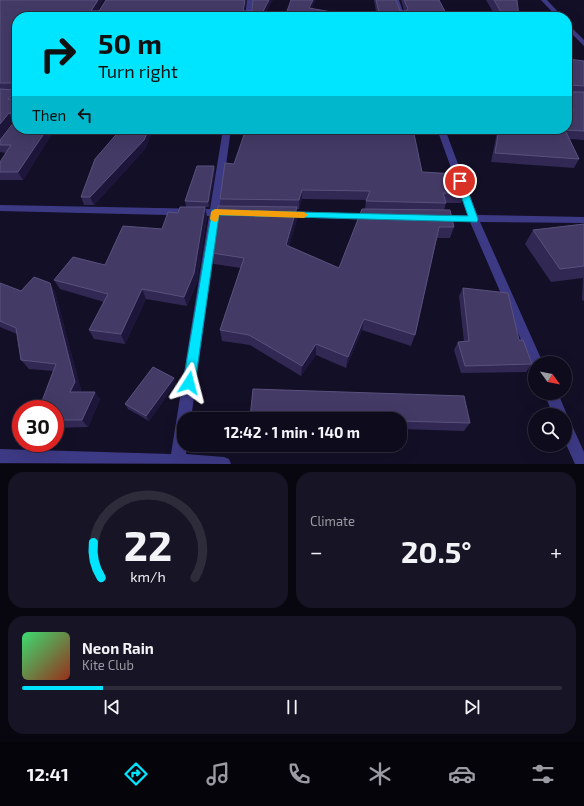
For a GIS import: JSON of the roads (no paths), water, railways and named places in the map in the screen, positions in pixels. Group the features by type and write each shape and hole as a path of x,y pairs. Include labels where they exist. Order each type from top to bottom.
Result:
{"street":[{"path":"249,12 250,0"},
{"path":"396,0 400,12"},
{"path":"544,0 555,12"},
{"path":"572,31 584,44"},
{"path":"572,97 584,97"},
{"path":"177,462 227,134"},
{"path":"443,134 474,219 534,356"},
{"path":"0,208 239,213"},
{"path":"270,214 380,217"},
{"path":"427,218 584,220"},
{"path":"572,442 582,464"},
{"path":"0,456 224,464"}]}
